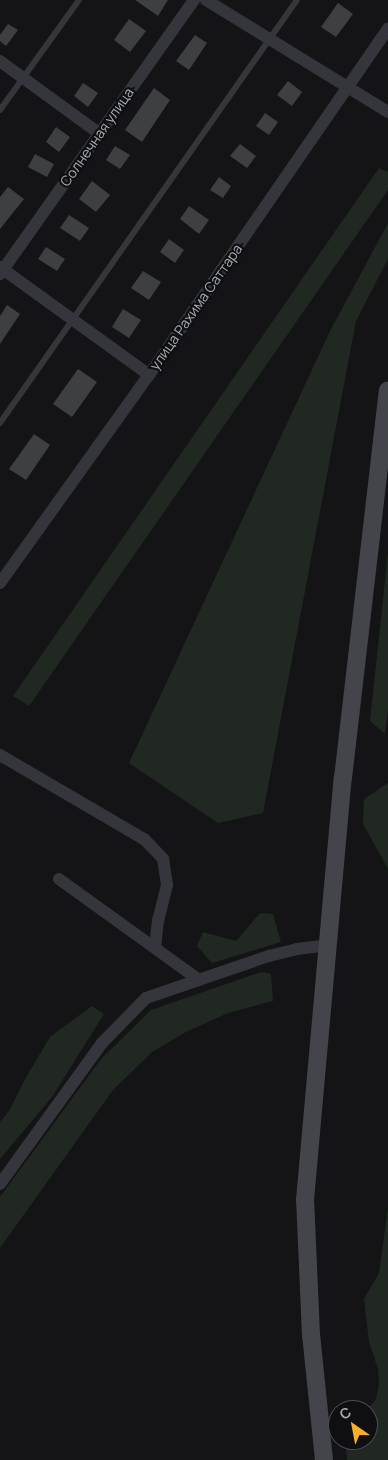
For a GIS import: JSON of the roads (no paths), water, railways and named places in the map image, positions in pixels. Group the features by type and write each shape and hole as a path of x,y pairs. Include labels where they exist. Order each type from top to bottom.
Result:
{"main road":[{"path":"324,1460 310,1334 305,1200 330,945 343,778 388,392"}],"street":[{"name":"Солнечная улица","path":"1,270 194,0"},
{"path":"206,0 388,112"},
{"name":"улица Рахима Саттара","path":"0,583 149,374 388,29"},
{"path":"0,61 100,134"},
{"path":"1,270 149,374"},
{"path":"0,756 144,838 163,858 166,885 158,920 155,948"},
{"path":"59,879 199,980"},
{"path":"0,1184 102,1043 146,998 296,948 330,945"}],"lane":[{"path":"0,110 79,0"},
{"path":"0,423 297,0"}]}
